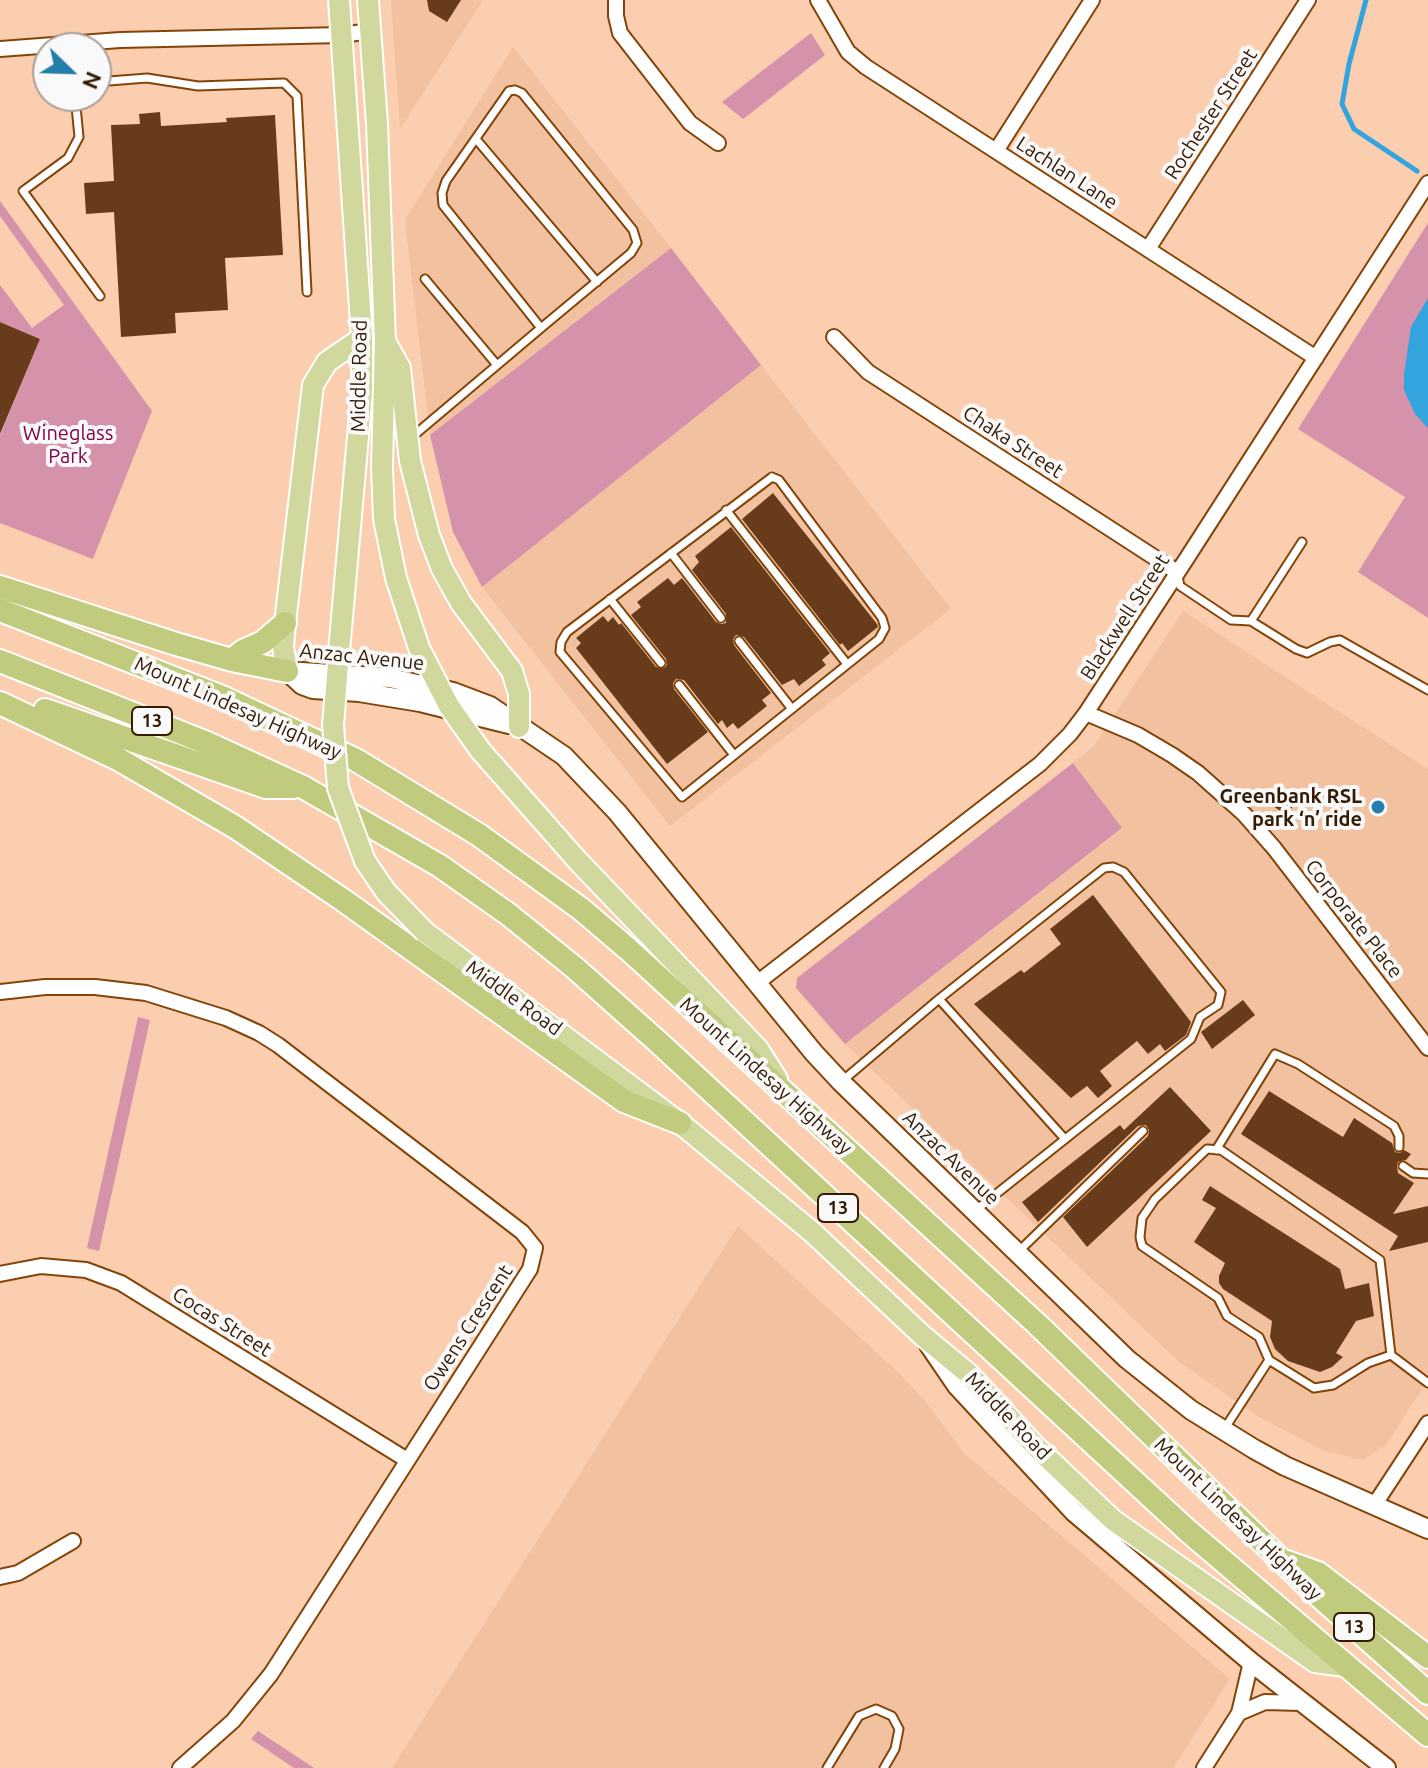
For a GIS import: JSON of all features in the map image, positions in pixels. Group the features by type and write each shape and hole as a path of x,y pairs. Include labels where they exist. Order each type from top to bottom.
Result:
{"highway":[{"path":"0,587 232,660 287,671"},
{"name":"Mount Lindesay Highway","path":"0,610 222,697 356,760 430,802 512,857 581,909 1038,1325 1281,1560 1428,1693"},
{"path":"232,660 263,642 285,623"},
{"name":"Mount Lindesay Highway","path":"0,661 207,743 303,787 440,866 508,914 575,968 1188,1531 1428,1735"},
{"path":"0,700 16,700 266,787 303,787"},
{"path":"0,700 118,759 235,827 343,900 624,1101 680,1123"},
{"path":"1281,1560 1318,1573 1428,1657"}],"main road":[{"name":"Middle Road","path":"339,0 362,338 362,391 333,725 338,788 365,861 386,892 425,932 680,1123 812,1232 923,1336 970,1375 1035,1446 1113,1520 1315,1662 1344,1666"},
{"name":"Middle Road","path":"368,0 377,109 385,342 384,519 396,578 419,648 449,706 480,750 578,861 758,1049 787,1096"},
{"path":"287,671 283,647 285,623 313,385 327,362 362,338"},
{"path":"385,342 400,368 407,441 419,500 442,569 461,603 517,681 519,727"},
{"name":"Anzac Avenue","path":"287,671 302,685 313,689 359,692 420,702 519,727 564,756 587,779 841,1082 1127,1359 1223,1431 1285,1466 1428,1529"},
{"path":"923,1336 957,1386 1074,1512 1251,1662 1386,1768"}],"street":[{"path":"616,0 620,33 690,123 718,143"},
{"name":"Lachlan Lane","path":"818,0 848,52 866,67 1316,358"},
{"path":"996,151 1092,0"},
{"name":"Rochester Street","path":"1148,249 1308,0"},
{"path":"112,44 342,35 370,31"},
{"path":"0,49 32,48"},
{"name":"Blackwell Street","path":"757,983 1040,764 1086,713 1428,183"},
{"name":"Chaka Street","path":"834,337 868,372 1177,572"},
{"name":"Corporate Place","path":"1086,713 1138,735 1172,755 1198,773 1244,814 1274,848 1428,1048"},
{"name":"Owens Crescent","path":"0,992 95,987 146,993 226,1018 278,1045 522,1232 535,1248 530,1269 271,1674 233,1721 180,1768"},
{"name":"Cocas Street","path":"0,1274 41,1266 86,1270 121,1283 407,1460"},
{"path":"1375,1504 1428,1423"},
{"path":"0,1577 18,1573 73,1541"},
{"path":"1204,1768 1239,1713 1251,1662"},
{"path":"1239,1713 1265,1702 1301,1703"}],"lane":[{"path":"112,81 147,78 198,86 284,83 297,96 307,292"},
{"path":"407,441 631,253 637,243 633,230 522,93 509,91 446,181 442,193 443,205 541,328"},
{"path":"77,112 79,137 68,158 23,191 100,296"},
{"path":"476,139 597,282"},
{"path":"425,279 497,365"},
{"path":"772,477 779,480 882,618 885,628 879,639 682,797 560,652 567,632 671,553 772,477"},
{"path":"726,510 847,664"},
{"path":"1251,621 1302,542"},
{"path":"671,553 721,618"},
{"path":"1177,572 1180,586 1231,620 1251,621 1307,653 1340,640 1428,690"},
{"path":"610,599 661,663"},
{"path":"739,641 792,709"},
{"path":"679,685 734,755"},
{"path":"841,1082 939,999 1104,868 1113,867 1124,872 1221,992 1221,999 1218,1005 1200,1017 1191,1039 975,1211"},
{"path":"939,999 1064,1138"},
{"path":"1216,1150 1275,1054 1298,1064 1394,1126 1399,1136 1399,1147"},
{"path":"1017,1253 1143,1131"},
{"path":"1391,1355 1368,1363 1333,1385 1314,1388 1269,1360 1259,1337 1227,1316 1218,1298 1142,1246 1142,1218 1155,1199 1207,1149 1221,1150 1380,1260 1391,1355 1428,1383"},
{"path":"1403,1166 1413,1173 1428,1174"},
{"path":"1223,1431 1269,1360"},
{"path":"827,1768 859,1716 876,1709 892,1716 899,1729 895,1749 884,1768"}],"shaded area":[{"path":"391,0 483,0 400,129"},
{"path":"513,47 671,248 430,435 405,220"},
{"path":"761,365 951,609 670,826 482,587"},
{"path":"1183,611 1428,769 1428,1380 1386,1445 1363,1460 1324,1451 1259,1417 1179,1362 845,1044 1122,829 1073,763 1094,746"},
{"path":"738,1226 900,1374 965,1454 1230,1679 1173,1768 392,1768"}],"green space":[{"path":"811,33 825,55 751,113 743,119 722,102"},
{"name":"Wineglass Park","path":"0,201 152,411 93,559 0,523 0,435 40,339 0,322 0,285 32,328 64,305 0,216"},
{"path":"1428,223 1428,618 1358,572 1405,497 1298,429"},
{"path":"671,248 761,365 482,587 453,532 430,435"},
{"path":"1073,763 1122,828 845,1044 796,988 797,978"},
{"path":"138,1017 150,1020 99,1251 87,1248"},
{"path":"258,1731 314,1768 294,1768 251,1739"}],"water":[{"path":"1428,298 1428,428 1415,414 1404,390 1404,374 1411,327"}],"building":[{"path":"427,0 461,0 447,22 429,11"},
{"path":"160,112 161,126 275,115 283,255 225,258 228,310 175,313 176,333 121,337 114,212 86,214 84,183 114,181 111,125 140,124 139,114"},
{"path":"0,322 40,339 0,434"},
{"path":"773,493 877,624 878,627 848,651 842,643 840,645 742,519"},
{"path":"731,527 830,653 822,660 826,665 799,686 794,679 782,685 744,637 736,635 734,645 771,693 762,700 767,706 738,729 733,723 727,728 722,720 718,724 684,680 676,679 674,689 708,732 667,764 576,648 581,643 576,638 603,616 608,622 613,617 656,667 664,668 666,659 631,615 641,607 637,602 668,578 674,585 682,578 716,622 726,623 726,614 692,570 699,562 695,556"},
{"path":"1276,790 1295,803 1287,815 1268,803"},
{"path":"1093,895 1191,1022 1186,1035 1165,1051 1160,1044 1148,1054 1137,1041 1100,1071 1112,1086 1098,1098 1087,1086 1071,1098 974,1004 1021,970 1024,973 1061,944 1050,929"},
{"path":"1243,1000 1255,1015 1212,1049 1201,1032"},
{"path":"1170,1087 1211,1131 1087,1247 1063,1217 1148,1136 1146,1125 1138,1126 1038,1222 1022,1202 1120,1125 1124,1130"},
{"path":"1269,1091 1343,1137 1354,1118 1392,1143 1395,1152 1404,1150 1411,1154 1397,1166 1398,1173 1414,1183 1393,1214 1428,1206 1428,1242 1389,1251 1398,1236 1241,1134"},
{"path":"1210,1186 1340,1269 1345,1289 1369,1283 1374,1316 1356,1321 1336,1353 1343,1357 1332,1367 1320,1372 1288,1361 1275,1349 1270,1337 1272,1321 1223,1289 1219,1276 1225,1263 1194,1242 1216,1208 1202,1200"}],"waterway":[{"path":"1366,0 1342,104 1354,129 1417,171"}],"place":[{"name":"Greenbank RSL park ‘n’ ride","path":"1378,807"}]}
